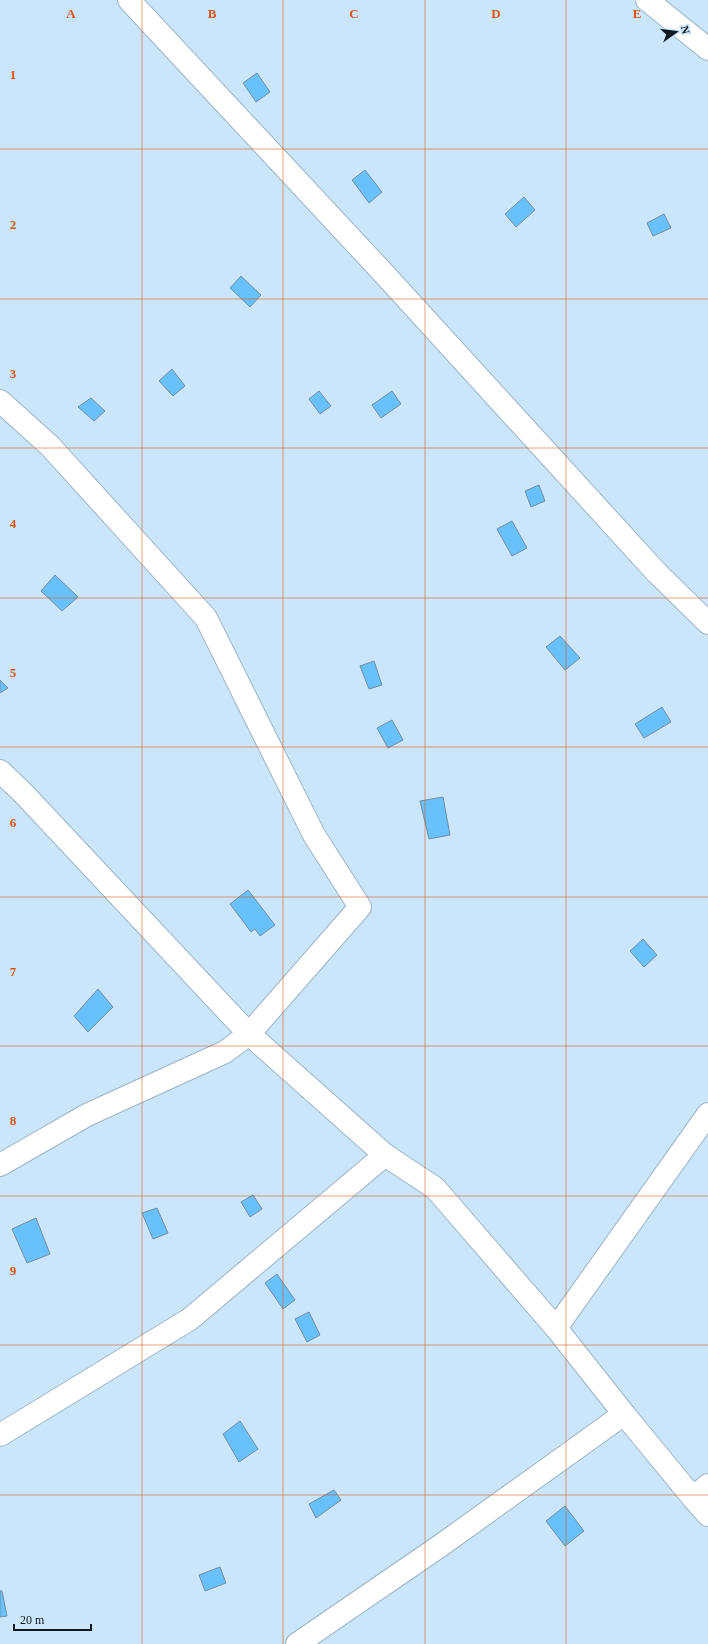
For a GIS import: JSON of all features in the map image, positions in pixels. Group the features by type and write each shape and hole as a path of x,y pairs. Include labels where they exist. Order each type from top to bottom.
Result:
{"street":[{"path":"130,0 382,271 657,573 708,622"},
{"path":"647,0 708,48"},
{"path":"0,401 50,446 206,618 314,835 360,907 248,1034 225,1052 87,1114 0,1165"},
{"path":"0,771 30,800 248,1034 385,1155 435,1188 556,1328 624,1414 701,1491 708,1515"},
{"path":"556,1328 708,1114"},
{"path":"0,1435 190,1319 385,1155"},
{"path":"297,1644 440,1546 624,1414"}],"building":[{"path":"257,73 270,92 256,102 243,83"},
{"path":"365,170 382,192 369,203 352,180"},
{"path":"524,197 535,210 516,227 505,214"},
{"path":"664,214 671,228 653,236 647,223"},
{"path":"241,276 261,295 250,307 230,288"},
{"path":"172,369 185,386 173,396 159,381"},
{"path":"319,391 331,406 320,414 309,399"},
{"path":"392,391 401,404 381,418 372,405"},
{"path":"91,398 105,411 94,421 78,407"},
{"path":"539,485 545,501 531,507 525,491"},
{"path":"512,521 527,548 512,556 497,529"},
{"path":"55,575 78,597 62,611 41,591"},
{"path":"560,636 580,658 565,670 546,647"},
{"path":"374,661 382,685 369,689 360,666"},
{"path":"0,680 8,688 0,693"},
{"path":"662,707 671,722 644,738 635,724"},
{"path":"392,720 403,740 388,748 377,728"},
{"path":"443,797 450,835 429,839 420,801"},
{"path":"248,890 275,925 260,936 255,929 251,932 230,904"},
{"path":"643,939 657,955 644,967 630,951"},
{"path":"98,989 113,1007 88,1032 74,1016"},
{"path":"253,1195 262,1209 250,1217 241,1202"},
{"path":"157,1208 168,1233 153,1239 142,1213"},
{"path":"36,1218 50,1254 27,1263 12,1229"},
{"path":"277,1274 295,1300 283,1309 265,1283"},
{"path":"309,1312 320,1335 307,1342 295,1319"},
{"path":"240,1421 258,1449 239,1462 223,1434"},
{"path":"334,1490 341,1500 316,1518 309,1504"},
{"path":"565,1506 584,1531 565,1546 546,1521"},
{"path":"220,1567 226,1583 205,1591 199,1575"},
{"path":"0,1591 2,1591 7,1616 0,1617"}]}
